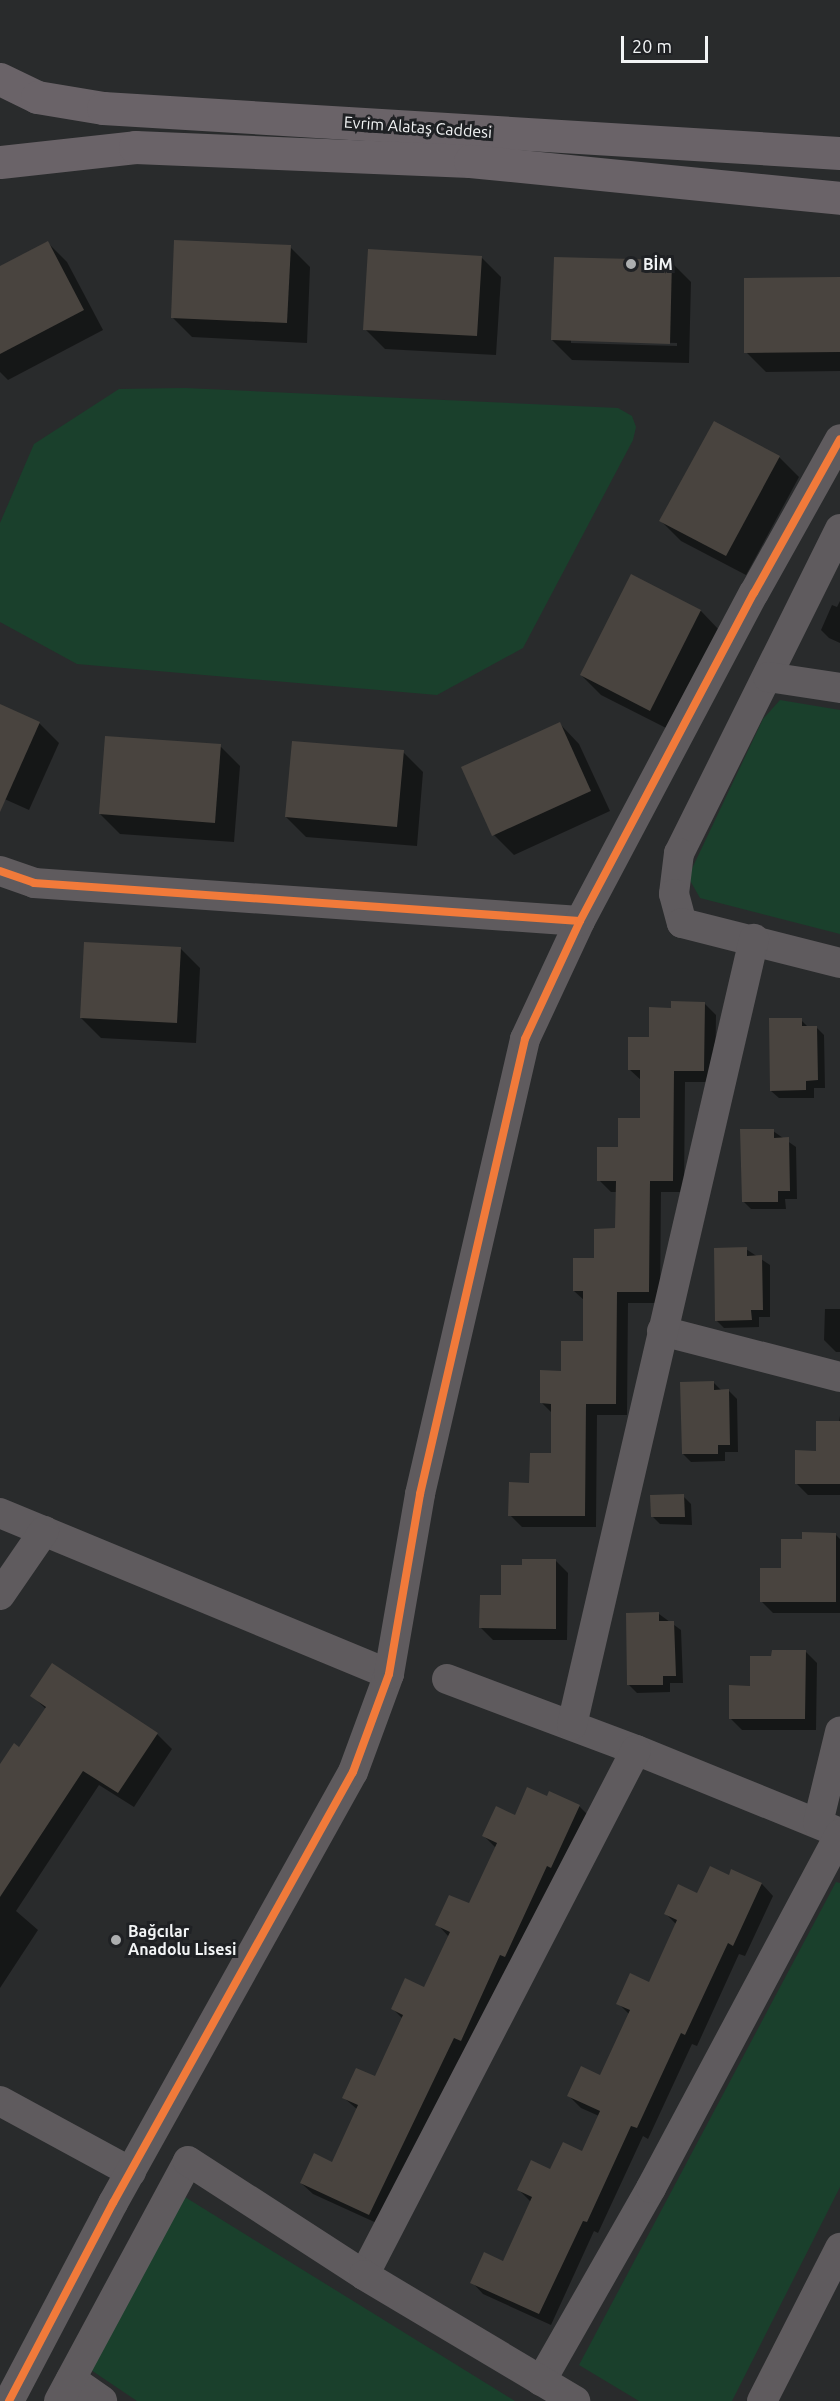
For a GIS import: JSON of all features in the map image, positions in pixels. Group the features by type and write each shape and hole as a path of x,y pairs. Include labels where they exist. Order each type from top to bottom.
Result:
{"main road":[{"name":"Evrim Alataş Caddesi","path":"0,79 38,97 103,108 840,153"},
{"name":"Evrim Alataş Caddesi","path":"0,162 135,147 470,161 840,198"}],"street":[{"path":"9,2401 130,2172 353,1772 389,1674 420,1494 525,1039 580,921 754,593 840,439"},
{"path":"840,529 679,853 674,894 682,923 754,939 840,963"},
{"path":"768,677 840,687"},
{"path":"0,871 34,883 580,921"},
{"path":"572,1725 754,939"},
{"path":"662,1331 840,1377"},
{"path":"0,1513 389,1674"},
{"path":"0,1595 44,1531"},
{"path":"447,1679 636,1750 833,1830"},
{"path":"541,2380 657,2178 833,1830 840,1732"},
{"path":"364,2275 636,1750"},
{"path":"0,2101 130,2172"},
{"path":"102,2401 65,2390 188,2161 364,2275 575,2401"},
{"path":"762,2401 840,2248"}],"green space":[{"path":"185,388 618,408 632,416 636,427 633,440 523,648 437,695 77,664 0,622 0,523 34,444 119,389"},
{"path":"780,700 840,710 840,934 700,898 688,877 763,719"},
{"path":"836,1882 840,1883 840,2187 732,2401 639,2401 579,2365"},
{"path":"185,2197 515,2401 137,2401 91,2370"}],"building":[{"path":"174,240 291,245 287,323 171,318"},
{"path":"48,241 84,310 0,354 0,266"},
{"path":"368,249 482,256 477,336 363,330"},
{"path":"554,257 672,260 670,344 551,340"},
{"path":"840,277 840,352 744,353 744,278"},
{"path":"714,421 780,456 726,556 659,521"},
{"path":"631,574 701,610 650,711 580,675"},
{"path":"0,704 40,722 0,812"},
{"path":"560,722 591,791 492,836 461,767"},
{"path":"105,736 221,744 215,823 99,814"},
{"path":"292,741 404,750 397,827 285,817"},
{"path":"84,942 181,947 177,1023 80,1018"},
{"path":"671,1001 705,1002 704,1071 674,1071 673,1181 650,1181 649,1292 617,1292 616,1404 586,1404 585,1516 508,1516 509,1482 529,1483 530,1453 551,1453 551,1404 540,1403 540,1370 561,1371 561,1341 583,1341 583,1291 573,1291 573,1258 594,1258 594,1229 615,1228 616,1181 597,1181 597,1147 618,1147 618,1118 640,1118 640,1070 628,1070 628,1037 649,1037 649,1007 671,1008"},
{"path":"769,1018 802,1018 802,1026 817,1026 818,1080 806,1081 806,1090 770,1091"},
{"path":"740,1129 774,1129 774,1138 789,1137 790,1191 778,1191 778,1202 742,1202"},
{"path":"747,1247 747,1256 762,1255 763,1310 751,1310 752,1320 715,1321 714,1248"},
{"path":"714,1381 714,1390 729,1389 730,1445 718,1445 718,1454 682,1454 680,1382"},
{"path":"816,1421 840,1421 840,1484 795,1484 795,1450 816,1451"},
{"path":"684,1494 685,1517 651,1517 650,1495"},
{"path":"802,1532 836,1533 836,1602 760,1602 760,1568 781,1568 781,1539 802,1539"},
{"path":"522,1559 556,1559 556,1629 479,1628 480,1595 501,1595 501,1565 522,1565"},
{"path":"659,1612 659,1621 674,1621 676,1676 663,1676 663,1685 627,1685 626,1613"},
{"path":"772,1650 806,1650 805,1719 729,1719 729,1685 750,1686 750,1656 771,1656"},
{"path":"52,1663 158,1733 118,1793 83,1771 0,1897 0,1764 14,1743 19,1747 46,1707 30,1696"},
{"path":"527,1787 547,1796 549,1791 580,1805 551,1868 547,1866 505,1957 500,1955 461,2041 454,2038 369,2215 300,2183 314,2153 332,2162 358,2105 342,2098 356,2068 375,2076 403,2015 391,2009 405,1978 424,1987 450,1932 435,1925 449,1895 469,1903 497,1843 482,1836 496,1806 515,1815"},
{"path":"710,1866 729,1875 731,1869 762,1883 733,1946 728,1943 685,2035 681,2033 637,2128 631,2126 587,2222 583,2221 539,2314 470,2283 484,2252 503,2261 532,2197 517,2190 531,2160 550,2169 563,2142 582,2151 600,2111 567,2096 581,2066 600,2075 630,2010 616,2004 630,1973 649,1982 677,1920 664,1914 678,1884 697,1893"}],"cycle path":[{"path":"9,2401 113,2203 353,1772 389,1674 420,1494 525,1039 580,921 754,593 840,439"},
{"path":"0,871 34,883 580,921"}],"place":[{"name":"BİM","path":"631,264"},
{"name":"Bağcılar Anadolu Lisesi","path":"116,1940"}]}
